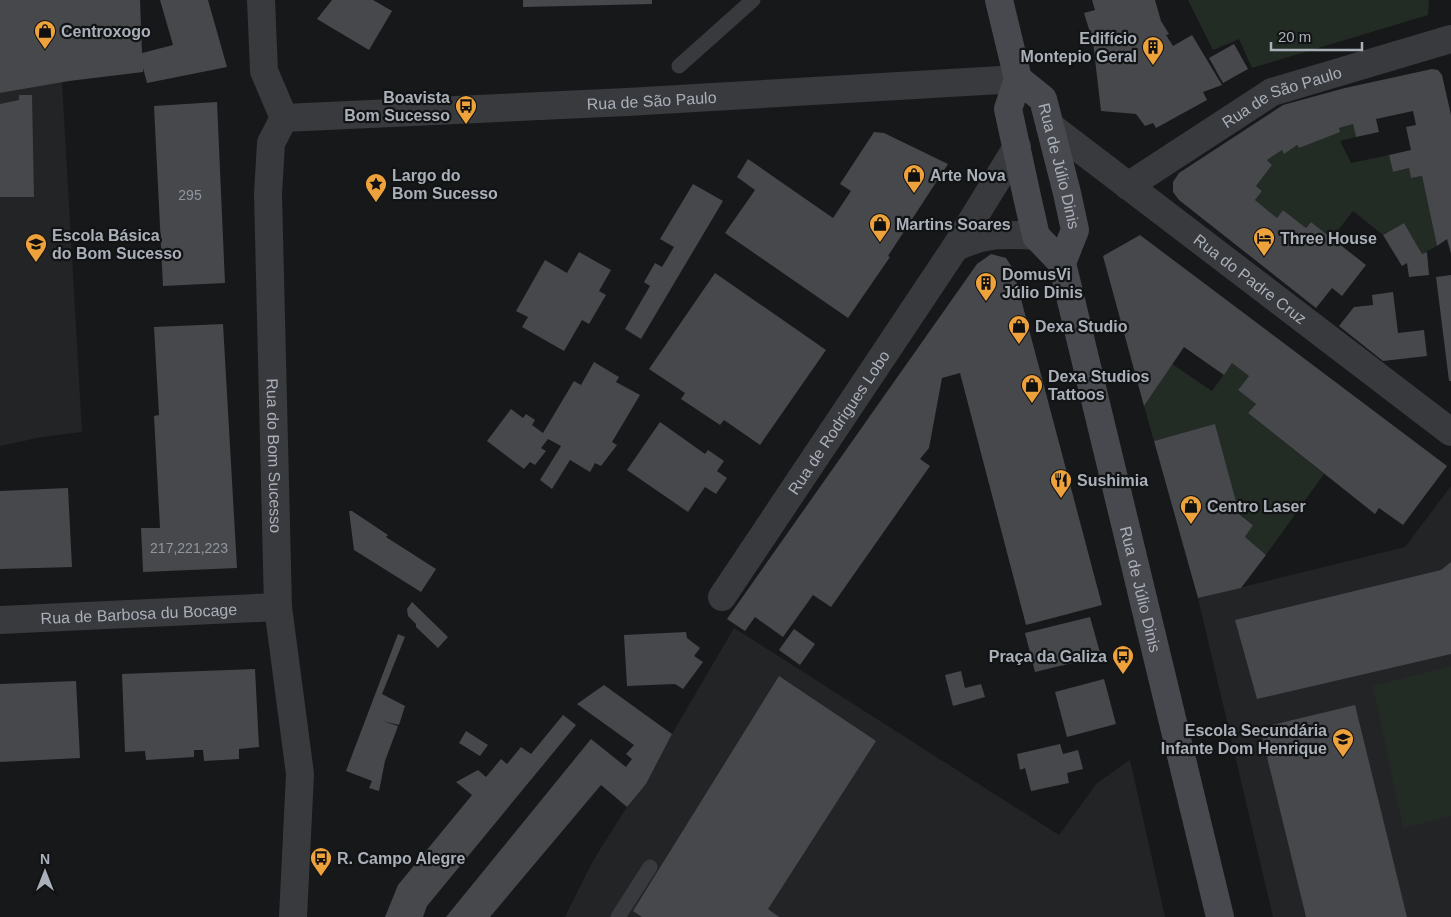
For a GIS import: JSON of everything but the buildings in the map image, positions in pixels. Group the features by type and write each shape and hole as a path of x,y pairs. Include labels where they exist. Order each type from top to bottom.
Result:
{"main road":[{"path":"1000,0 1018,79"},
{"name":"Rua de Júlio Dinis","path":"1062,263 1074,230 1050,126 1043,99 1018,79 1008,109 1036,236 1062,263 1220,917"}],"street":[{"path":"261,0 264,71 284,118"},
{"name":"Rua de São Paulo","path":"1128,186 1272,92 1451,39"},
{"name":"Rua de São Paulo","path":"284,118 627,102 1018,79"},
{"name":"Rua do Bom Sucesso","path":"284,118 271,143 268,194 278,607 300,774 293,917"},
{"name":"Rua do Padre Cruz","path":"1050,126 1451,432"},
{"name":"Rua de Rodrigues Lobo","path":"722,597 955,248 1017,147"},
{"path":"955,248 974,238 1002,233 1036,236"},
{"name":"Rua de Barbosa du Bocage","path":"0,620 278,607"}],"lane":[{"path":"679,66 753,0"},
{"path":"618,917 650,866"}],"shaded area":[{"path":"1188,0 1429,0 1428,15 1252,68 1239,39 1213,50"},
{"name":"Escola Básica do Bom Sucesso","path":"62,82 82,432 42,437 0,446 0,93"},
{"path":"1353,124 1356,137 1340,141 1351,163 1389,155 1393,172 1409,168 1411,178 1422,176 1437,246 1422,254 1404,223 1383,235 1353,211 1332,238 1311,222 1306,228 1283,210 1277,218 1255,200 1262,191 1256,186 1272,165 1267,160 1282,150 1284,153 1297,145 1299,148 1339,128"},
{"path":"1232,363 1249,376 1238,390 1256,404 1248,413 1324,474 1266,555 1245,537 1253,524 1234,510 1237,505 1215,425 1154,441 1144,406 1172,364 1212,391"},
{"name":"Escola Secundária Infante Dom Henrique","path":"1451,486 1451,917 1273,917 1198,598 1405,547"},
{"path":"734,628 1059,835 1097,783 1130,760 1165,917 565,917 594,859 627,807 646,784 672,734"},
{"path":"1451,666 1451,816 1403,828 1373,686"}],"place":[{"name":"Centroxogo","path":"45,50"},
{"name":"Edifício Montepio Geral","path":"1153,66"},
{"name":"Boavista Bom Sucesso","path":"466,125"},
{"name":"Arte Nova","path":"914,194"},
{"name":"Largo do Bom Sucesso","path":"376,203"},
{"name":"Martins Soares","path":"880,243"},
{"name":"Three House","path":"1264,257"},
{"name":"Escola Básica do Bom Sucesso","path":"36,263"},
{"name":"DomusVi Júlio Dinis","path":"986,302"},
{"name":"Dexa Studio","path":"1019,345"},
{"name":"Dexa Studios Tattoos","path":"1032,404"},
{"name":"Sushimia","path":"1061,499"},
{"name":"Centro Laser","path":"1191,525"},
{"name":"Praça da Galiza","path":"1123,675"},
{"name":"Escola Secundária Infante Dom Henrique","path":"1343,758"},
{"name":"R. Campo Alegre","path":"321,877"}]}
